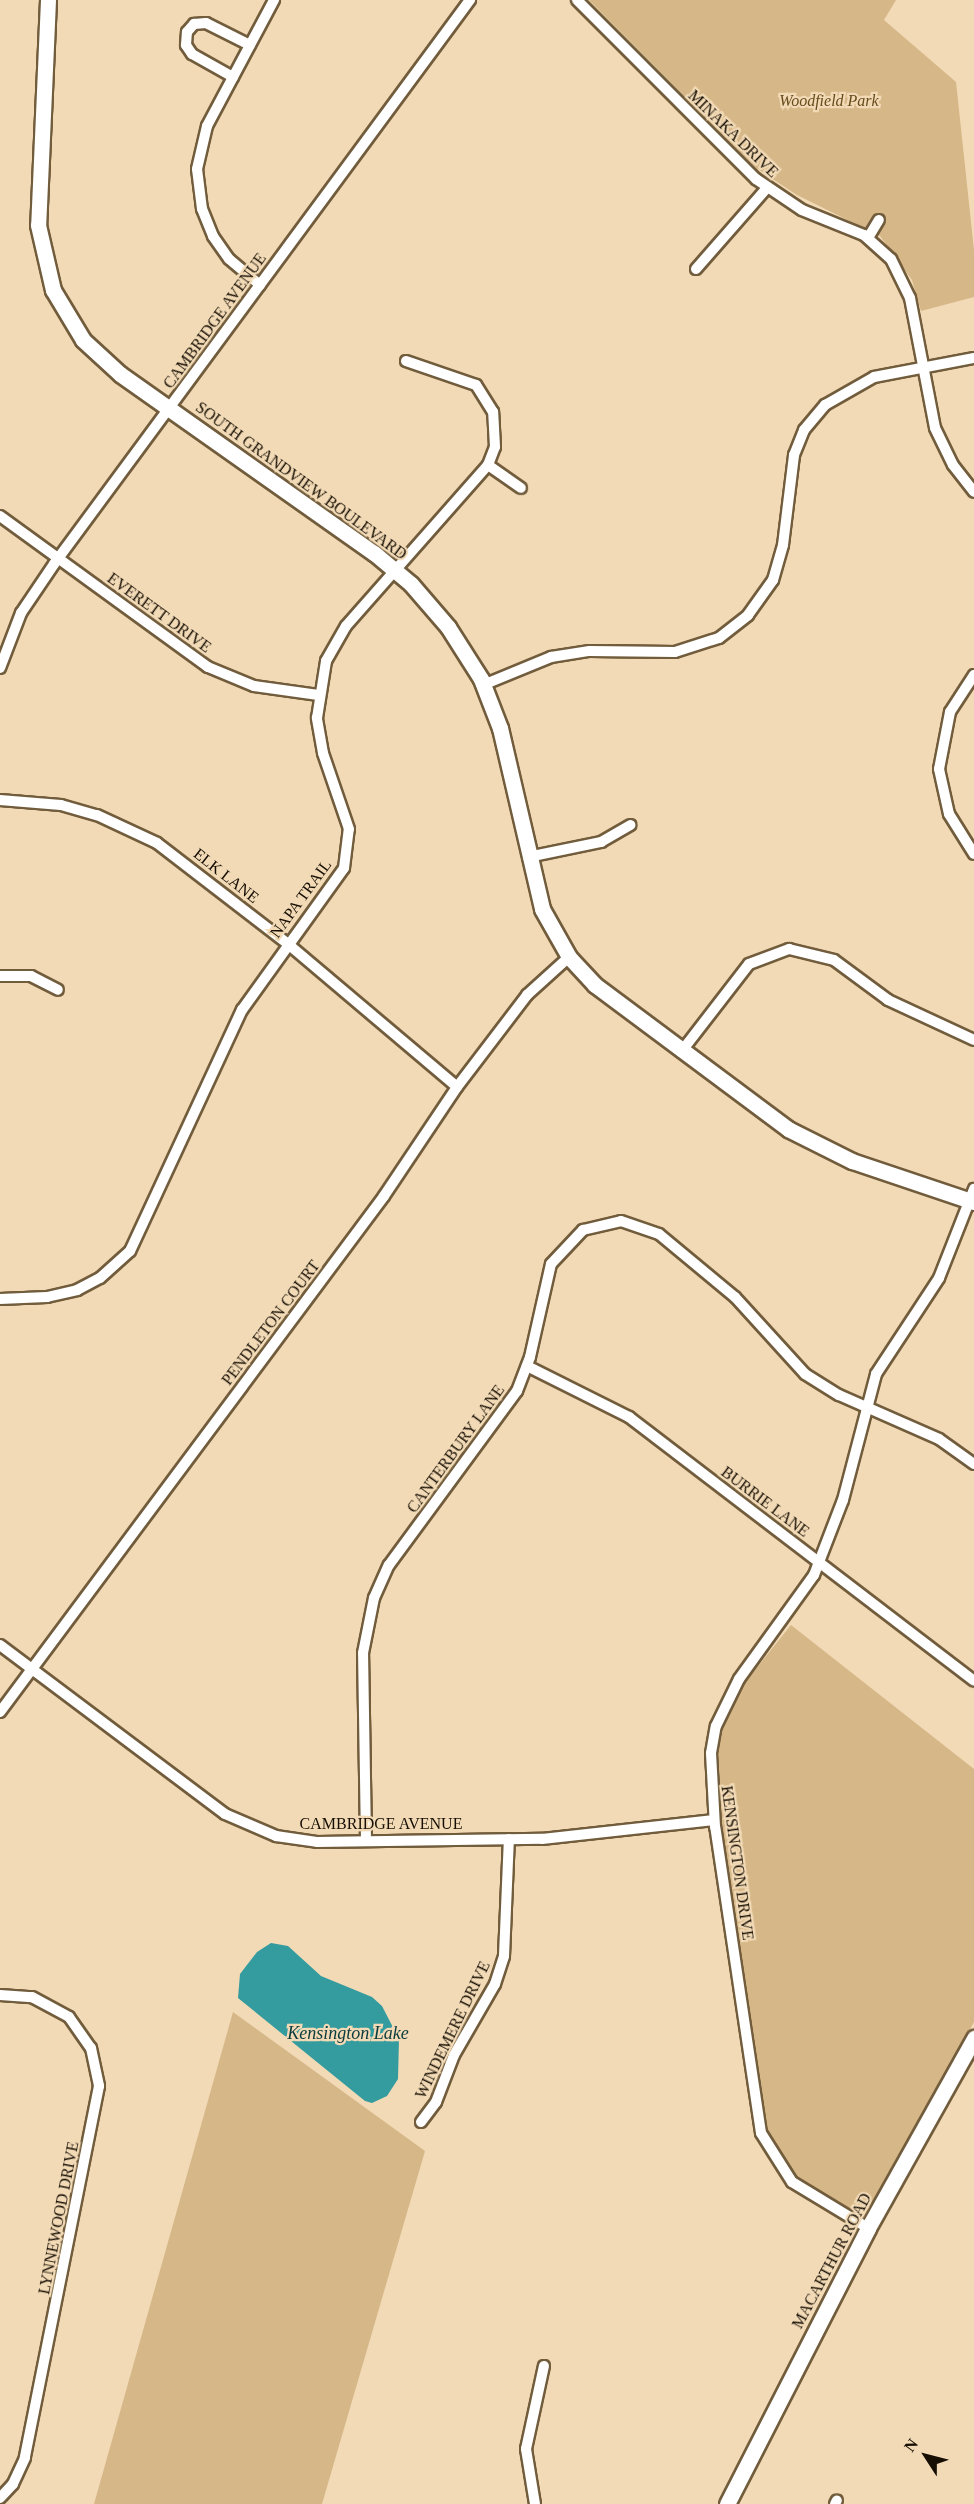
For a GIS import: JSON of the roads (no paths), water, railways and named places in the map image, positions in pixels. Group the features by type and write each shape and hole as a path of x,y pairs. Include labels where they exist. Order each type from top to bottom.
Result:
{"street":[{"name":"SOUTH GRANDVIEW BOULEVARD","path":"48,0 38,206 45,266 58,302 83,340 120,374 395,569 448,627 483,685 509,758 528,857 542,909 569,957 595,985 764,1114 816,1145 973,1197"},
{"path":"260,285 223,251 208,226 198,192 200,146 274,0"},
{"name":"CAMBRIDGE AVENUE","path":"0,668 21,613 58,559 470,0"},
{"name":"MINAKA DRIVE","path":"576,0 767,188 802,210 868,238 891,259 906,284 942,446 974,492"},
{"path":"233,77 192,54 186,45 187,32 194,24 206,23 250,45"},
{"path":"696,269 767,188"},
{"path":"868,238 879,220"},
{"path":"483,685 532,663 572,653 684,650 737,626 773,580 783,545 794,455 812,419 835,396 860,381 974,358"},
{"name":"NAPA TRAIL","path":"0,1299 47,1298 76,1290 100,1278 130,1251 243,1010 288,944 333,887 349,854 349,829 319,731 318,695 326,661 339,635 488,465 496,428 482,392 463,378 406,361"},
{"path":"488,465 521,488"},
{"name":"EVERETT DRIVE","path":"0,516 220,674 273,691 318,695"},
{"path":"974,675 947,720 939,769 949,814 974,854"},
{"name":"ELK LANE","path":"0,800 61,805 139,832 288,944 457,1087"},
{"path":"528,857 601,842 630,825"},
{"path":"681,1052 749,964 789,949 834,960 888,1000 974,1040"},
{"name":"PENDLETON COURT","path":"0,1712 384,1196 457,1087 526,995 569,957"},
{"path":"0,976 31,976 58,990"},
{"name":"KENSINGTON DRIVE","path":"868,2228 792,2182 761,2133 714,1820 711,1753 723,1710 739,1679 795,1607 820,1562 843,1500 864,1406 884,1358 939,1278 973,1197"},
{"name":"CANTERBURY LANE","path":"366,1841 362,1676 369,1612 389,1565 483,1443 527,1366 556,1256 583,1230 621,1221 660,1233 735,1297 805,1374 864,1406 939,1439 974,1464"},
{"name":"BURRIE LANE","path":"527,1366 629,1417 974,1681"},
{"name":"CAMBRIDGE AVENUE","path":"0,1645 242,1824 289,1839 366,1841 508,1839 608,1834 714,1820"},
{"name":"WINDEMERE DRIVE","path":"421,2122 436,2102 454,2055 495,1984 504,1956 508,1839"},
{"name":"LYNNEWOOD DRIVE","path":"0,1995 32,1997 69,2017 91,2048 99,2086 25,2458 14,2484 0,2498"},
{"name":"MACARTHUR ROAD","path":"727,2504 868,2228 974,2038"},
{"path":"535,2504 526,2449 543,2366"}],"water":[{"name":"Kensington Lake","path":"271,1943 288,1946 321,1976 372,1997 382,2006 399,2039 398,2079 387,2096 372,2103 365,2101 238,1998 240,1974 257,1952"}],"park label":[{"name":"Woodfield Park","path":"829,101"}]}
